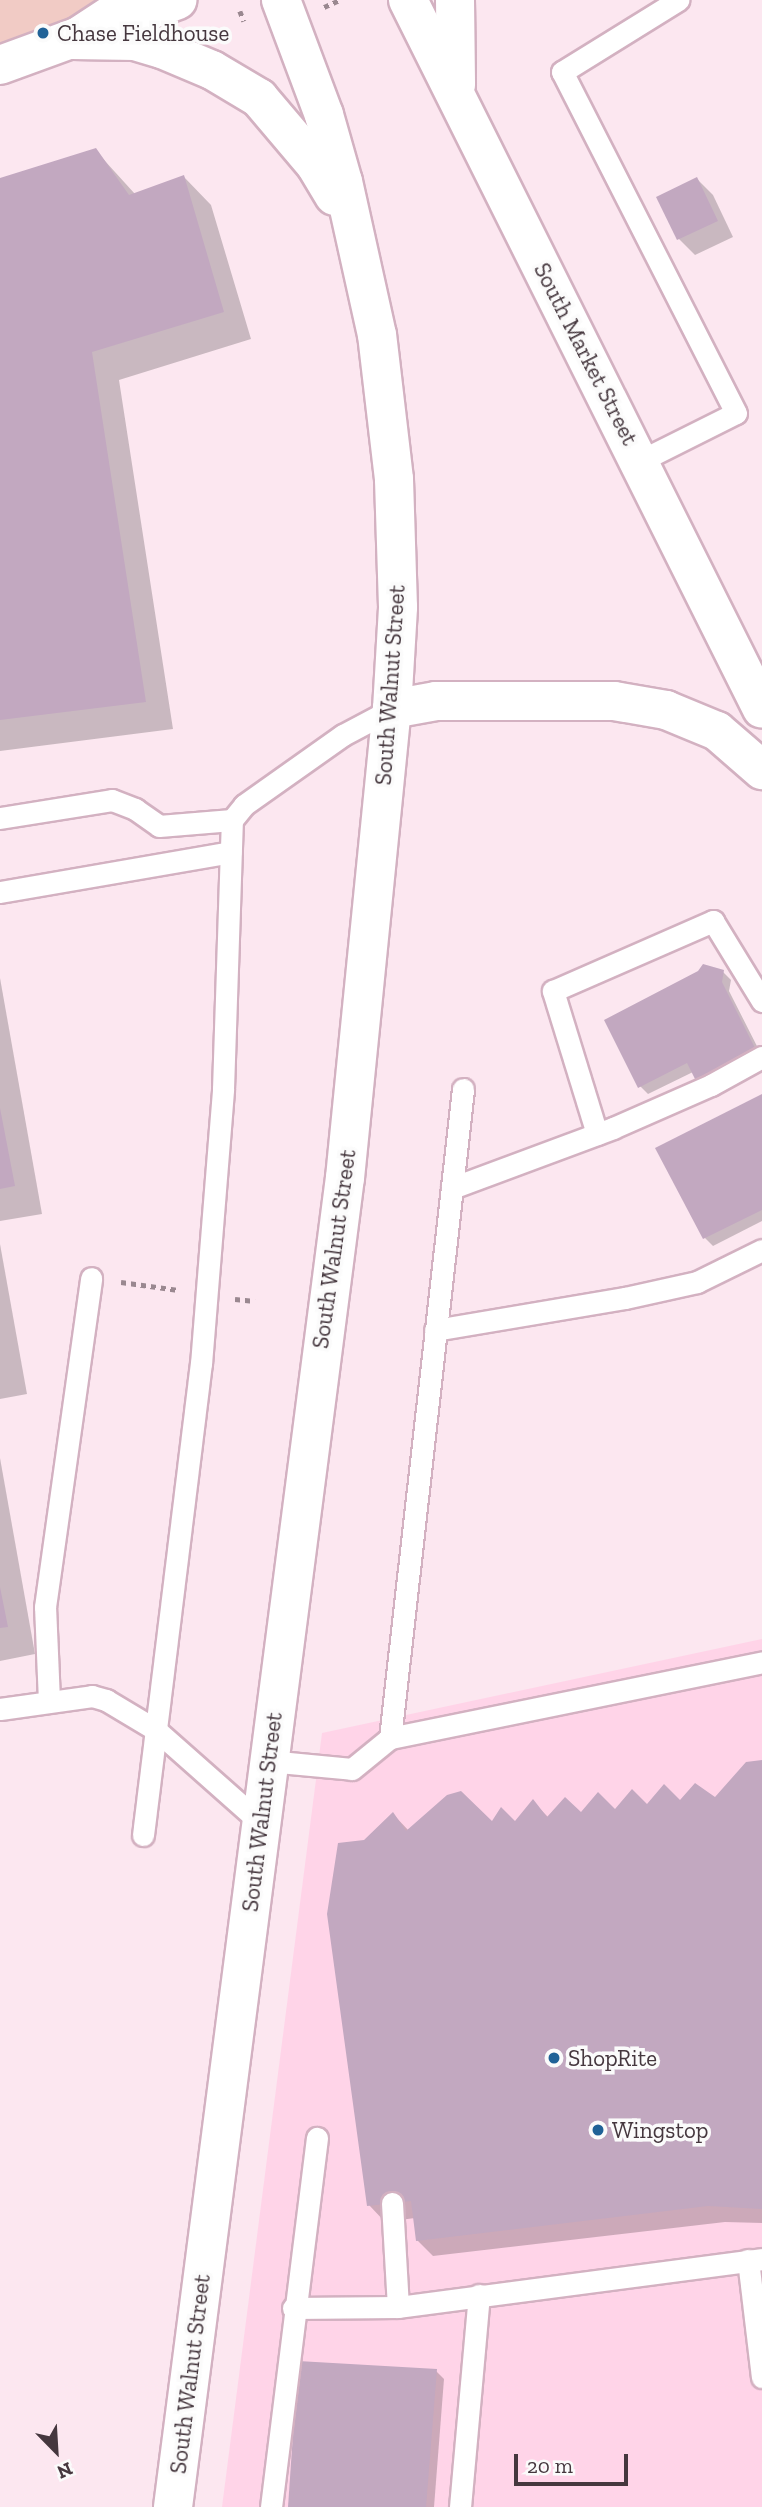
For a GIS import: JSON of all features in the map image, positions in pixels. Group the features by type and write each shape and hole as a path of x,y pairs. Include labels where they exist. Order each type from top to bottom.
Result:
{"main road":[{"path":"73,40 134,0"},
{"path":"0,65 178,0"},
{"name":"South Market Street","path":"408,0 758,690"},
{"path":"455,0 456,94"},
{"name":"South Walnut Street","path":"173,2507 345,1178 392,709 398,607 394,479 377,335 299,5"},
{"path":"73,40 135,41 153,46 185,57 259,98 316,164 354,229"},
{"path":"392,709 436,701 614,701 666,710 718,731 762,769"}],"lane":[{"path":"640,461 736,414 562,72 678,0"},
{"path":"143,1835 201,1364 223,1089 232,820 244,805 343,735 392,709"},
{"path":"0,818 112,800 135,809 159,826 232,820"},
{"path":"0,891 231,852"},
{"path":"597,1134 554,991 713,921 762,1000"},
{"path":"452,1188 597,1134 711,1085 762,1057"},
{"path":"390,1738 463,1089"},
{"path":"435,1330 625,1298 697,1282 762,1250"},
{"path":"49,1701 45,1607 91,1278"},
{"path":"268,1761 352,1769 390,1738 762,1662"},
{"path":"0,1709 92,1696 106,1700 156,1730 260,1822"},
{"path":"271,2507 293,2308 317,2138"},
{"path":"392,2203 398,2307"},
{"path":"293,2308 398,2307 755,2260 762,2377"},
{"path":"460,2507 479,2295"}],"path":[{"path":"299,5 340,0"},
{"path":"91,1278 255,1301"}],"shaded area":[{"name":"Chase Fieldhouse","path":"0,0 134,0 0,65"},
{"path":"762,1639 762,2507 222,2507 322,1733"}],"building":[{"path":"96,148 129,195 184,175 224,312 92,352 146,702 0,720 0,178"},
{"path":"697,177 718,221 677,240 656,197"},
{"path":"703,964 724,970 722,982 756,1050 696,1081 687,1063 638,1088 604,1020 698,971"},
{"path":"762,1094 762,1210 703,1239 655,1148"},
{"path":"0,1108 15,1186 0,1189"},
{"path":"0,1587 8,1627 0,1628"},
{"name":"ShopRite","path":"762,1760 762,2209 708,2206 416,2241 411,2201 367,2206 327,1914 338,1843 364,1840 393,1812 406,1831 447,1795 461,1791 492,1821 501,1807 515,1821 533,1799 547,1817 565,1797 581,1812 598,1792 615,1809 632,1789 647,1804 664,1784 680,1800 695,1783 715,1797 746,1762"},
{"path":"298,2361 437,2369 426,2507 288,2507"}],"place":[{"name":"Chase Fieldhouse","path":"43,33"},
{"name":"ShopRite","path":"554,2058"},
{"name":"Wingstop","path":"598,2130"}]}
